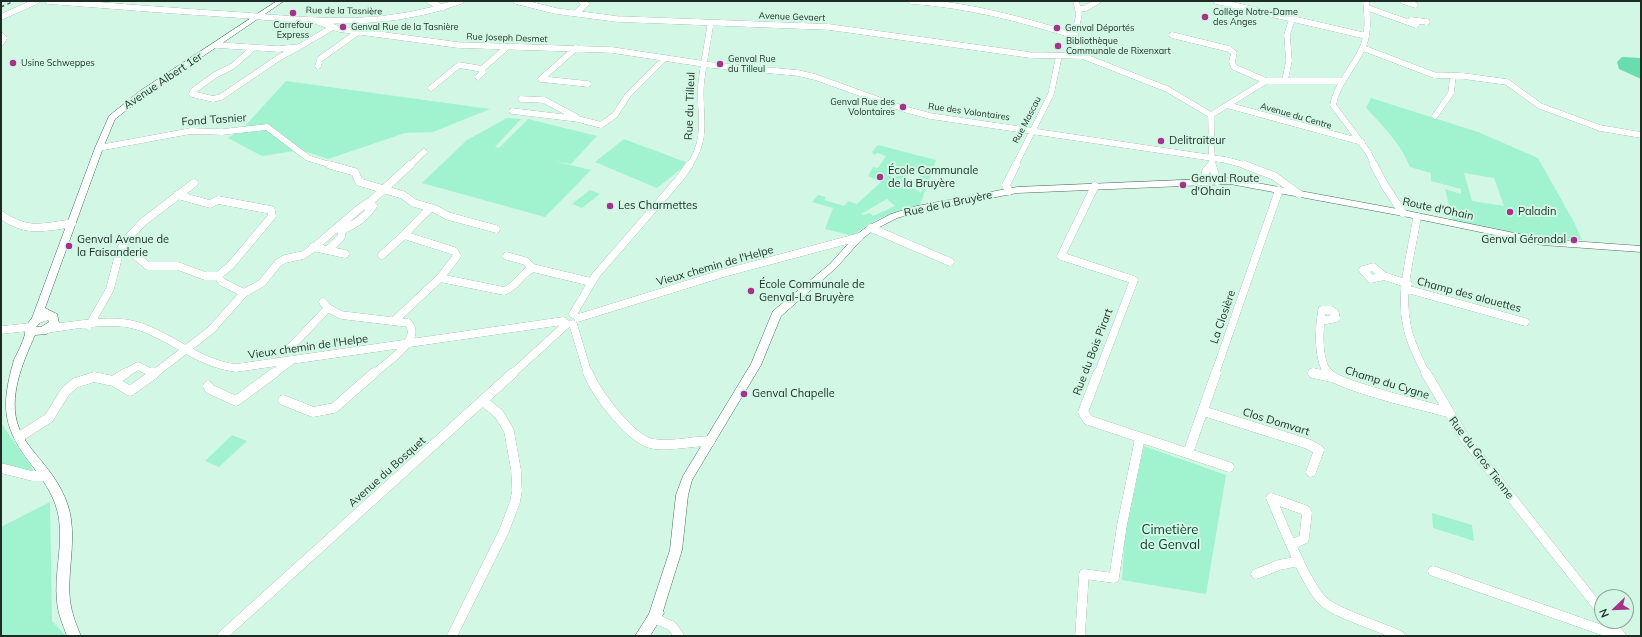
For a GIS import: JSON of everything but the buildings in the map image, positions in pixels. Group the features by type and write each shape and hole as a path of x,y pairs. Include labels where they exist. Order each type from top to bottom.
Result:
{"main road":[{"name":"Avenue Albert 1er","path":"74,636 68,625 63,607 62,584 67,541 66,520 56,488 19,437 10,418 10,392 25,348 40,325 42,305 99,148 112,118 121,109 282,1"},
{"name":"Rue de la Bruyère","path":"642,636 659,610 680,561 684,542 688,493 710,441 756,365 777,314 833,266 859,237 871,228 906,212 1008,191 1204,182"},
{"name":"Route d'Ohain","path":"1204,182 1239,182 1403,213 1521,238 1573,245 1641,249"}],"street":[{"path":"1,17 37,1"},
{"name":"Rue de la Tasnière","path":"48,1 123,8 312,20 376,22 409,17 443,8 461,1"},
{"path":"123,8 132,1"},
{"path":"429,1 443,8"},
{"name":"Avenue Gevaert","path":"516,1 544,8 636,20 829,27 1030,55 1059,56 1084,54 1167,89 1211,115"},
{"path":"576,13 586,4 581,1"},
{"path":"910,1 944,3 973,8 1029,21 1075,36"},
{"path":"1076,1 1080,9 1075,36 1084,54"},
{"path":"1080,9 1086,8 1098,1"},
{"path":"1216,1 1366,36"},
{"path":"1403,1 1415,5"},
{"path":"1403,213 1385,186 1374,161 1362,142 1333,105 1342,81 1363,48 1366,36 1366,3 1395,17 1416,24"},
{"path":"1395,17 1427,22"},
{"path":"1285,80 1289,60 1287,35 1292,19"},
{"name":"Rue Joseph Desmet","path":"312,20 333,27 358,32 464,46 576,48 630,52 704,63"},
{"name":"Rue du Tilleul","path":"571,320 592,282 616,250 680,178 696,155 700,144 702,127 701,86 710,27 709,23"},
{"path":"253,48 233,66 215,75 193,91 192,94 212,99 221,97 280,57 333,27"},
{"path":"318,66 320,59 358,32"},
{"path":"1,35 4,38 1,43"},
{"path":"1172,35 1229,49 1234,53 1232,62 1234,67 1266,81 1342,81"},
{"path":"216,45 278,49 299,47"},
{"path":"478,77 483,72 482,69 507,47"},
{"path":"576,48 540,79 588,84"},
{"path":"1363,48 1425,72 1453,77 1463,76 1507,82 1518,88 1536,104 1600,128 1641,134"},
{"path":"278,49 280,57"},
{"name":"Rue Mascau","path":"1008,191 1006,186 1007,182 1051,94 1059,56"},
{"path":"512,111 578,119 601,125 604,124 615,115 628,95 665,58"},
{"name":"Rue des Volontaires","path":"704,63 798,73 815,77 923,115 1032,130 1212,161"},
{"path":"431,88 459,65 482,69"},
{"path":"1435,116 1449,97 1454,82 1453,77"},
{"path":"1217,181 1212,161 1211,115 1266,81"},
{"path":"521,100 535,94 548,100 578,119"},
{"name":"Avenue du Centre","path":"1227,105 1362,142"},
{"name":"Fond Tasnier","path":"99,148 191,131 222,132 267,127 308,158 355,172 359,182 404,195 414,203 448,216 496,229"},
{"path":"19,437 46,420 66,391 74,383 93,377 102,376 130,391 211,330 244,293 262,282 278,262 303,254 339,230 355,224 370,211 373,206 367,204 424,152"},
{"path":"1204,182 1206,171 1212,161"},
{"path":"1212,161 1265,171 1284,180 1299,194"},
{"path":"89,326 110,289 120,250 131,234 194,183"},
{"name":"Rue du Bois Pirart","path":"1095,186 1060,256 1093,268 1134,280 1083,412 1084,417 1087,420 1229,467"},
{"name":"La Closière","path":"1188,453 1279,190"},
{"path":"120,250 131,252 148,266 178,266 205,276 218,276 231,264 272,216 271,210 218,200 210,204 177,196"},
{"path":"382,255 430,208"},
{"path":"1,214 22,228 39,228 72,222"},
{"name":"Rue du Gros Tienne","path":"1417,217 1407,286 1405,315 1409,333 1433,388 1447,412 1482,461 1594,602"},
{"path":"871,228 950,262"},
{"path":"329,249 341,237 339,230"},
{"path":"395,320 440,278 457,256 456,252 404,234"},
{"name":"Vieux chemin de l'Helpe","path":"1,330 40,325 64,328 117,324 137,326 211,362 229,368 291,361 571,320 731,271 859,237"},
{"path":"313,248 329,249 345,254"},
{"path":"507,256 525,261 533,268 592,282"},
{"path":"440,278 504,291 513,288 527,271 533,268"},
{"path":"218,276 222,282 244,293"},
{"path":"1384,276 1407,286"},
{"name":"Champ des alouettes","path":"1407,286 1525,322"},
{"path":"283,400 313,412 334,408 409,343 412,333 410,324 395,320 341,315 326,305 288,350"},
{"path":"571,320 581,358 592,384 610,410 634,432 650,444 710,441"},
{"name":"Avenue du Bosquet","path":"222,636 571,320"},
{"name":"Champ du Cygne","path":"1322,321 1319,328 1321,349 1326,370 1331,377 1357,387 1447,412"},
{"path":"208,386 210,389 236,401 291,361"},
{"path":"113,381 138,366 154,374"},
{"path":"1312,373 1331,377"},
{"path":"452,636 504,531 515,502 517,491 516,470 509,431 499,414 483,401"},
{"name":"Clos Domvart","path":"1203,410 1314,446 1319,450 1311,472"},
{"path":"1080,636 1084,574 1114,578 1122,525 1140,438"},
{"path":"1,468 32,476 46,476"},
{"path":"1293,544 1304,539 1307,513 1306,510 1271,498 1309,581 1324,602 1342,612 1378,625 1400,636"},
{"path":"1256,574 1279,565 1300,561"},
{"path":"1433,571 1620,636"},
{"path":"654,618 677,629 679,636"}],"green space":[{"path":"286,81 490,109 433,132 405,133 328,159 301,150 262,156 228,138 245,126"},
{"path":"1371,98 1478,132 1538,158 1575,224 1582,240 1566,240 1533,236 1453,221 1445,189 1461,194 1461,189 1431,181 1431,173 1410,167 1396,143 1366,108","holes":["1464,173 1494,178 1504,206 1472,201"]},
{"path":"507,118 521,119 495,147 499,148 528,119 597,136 571,164 554,161 591,170 545,217 422,183 467,140"},
{"path":"624,139 688,163 657,188 595,162"},
{"path":"878,145 936,160 920,205 884,216 853,236 825,229 833,208 812,202 818,195 826,197 824,200 844,206 848,201 857,204 881,182 868,176 873,167 878,168 886,156 877,153 874,155 872,152","holes":["915,172 925,179 921,193 901,180","887,199 895,206 873,216 870,213 863,215 861,214"]},
{"path":"590,190 600,194 582,208 572,204"},
{"path":"1,423 31,466 38,481 1,472"},
{"path":"232,435 247,441 219,467 205,461"},
{"name":"Cimetière de Genval","path":"1144,446 1226,475 1206,594 1122,580 1125,533"},
{"path":"50,502 52,621 66,636 1,636 1,527"},
{"path":"1432,513 1472,525 1474,541 1433,528"}],"shaded area":[{"path":"1622,57 1641,58 1641,79 1619,69 1617,62"}],"railway":[{"path":"1,7 14,1"}],"place":[{"name":"Carrefour Express","path":"293,13"},
{"name":"Collège Notre-Dame des Anges","path":"1205,17"},
{"name":"Genval Rue de la Tasnière","path":"343,27"},
{"name":"Genval Déportés","path":"1057,28"},
{"name":"Bibliothèque Communale de Rixenxart","path":"1058,46"},
{"name":"Usine Schweppes","path":"13,63"},
{"name":"Genval Rue du Tilleul","path":"720,64"},
{"name":"Genval Rue des Volontaires","path":"903,107"},
{"name":"Delitraiteur","path":"1161,141"},
{"name":"École Communale de la Bruyère","path":"880,177"},
{"name":"Genval Route d'Ohain","path":"1183,185"},
{"name":"Les Charmettes","path":"610,206"},
{"name":"Paladin","path":"1510,212"},
{"name":"Genval Gérondal","path":"1574,240"},
{"name":"Genval Avenue de la Faisanderie","path":"69,246"},
{"name":"École Communale de Genval-La Bruyère","path":"751,291"},
{"name":"Genval Chapelle","path":"744,394"}]}
